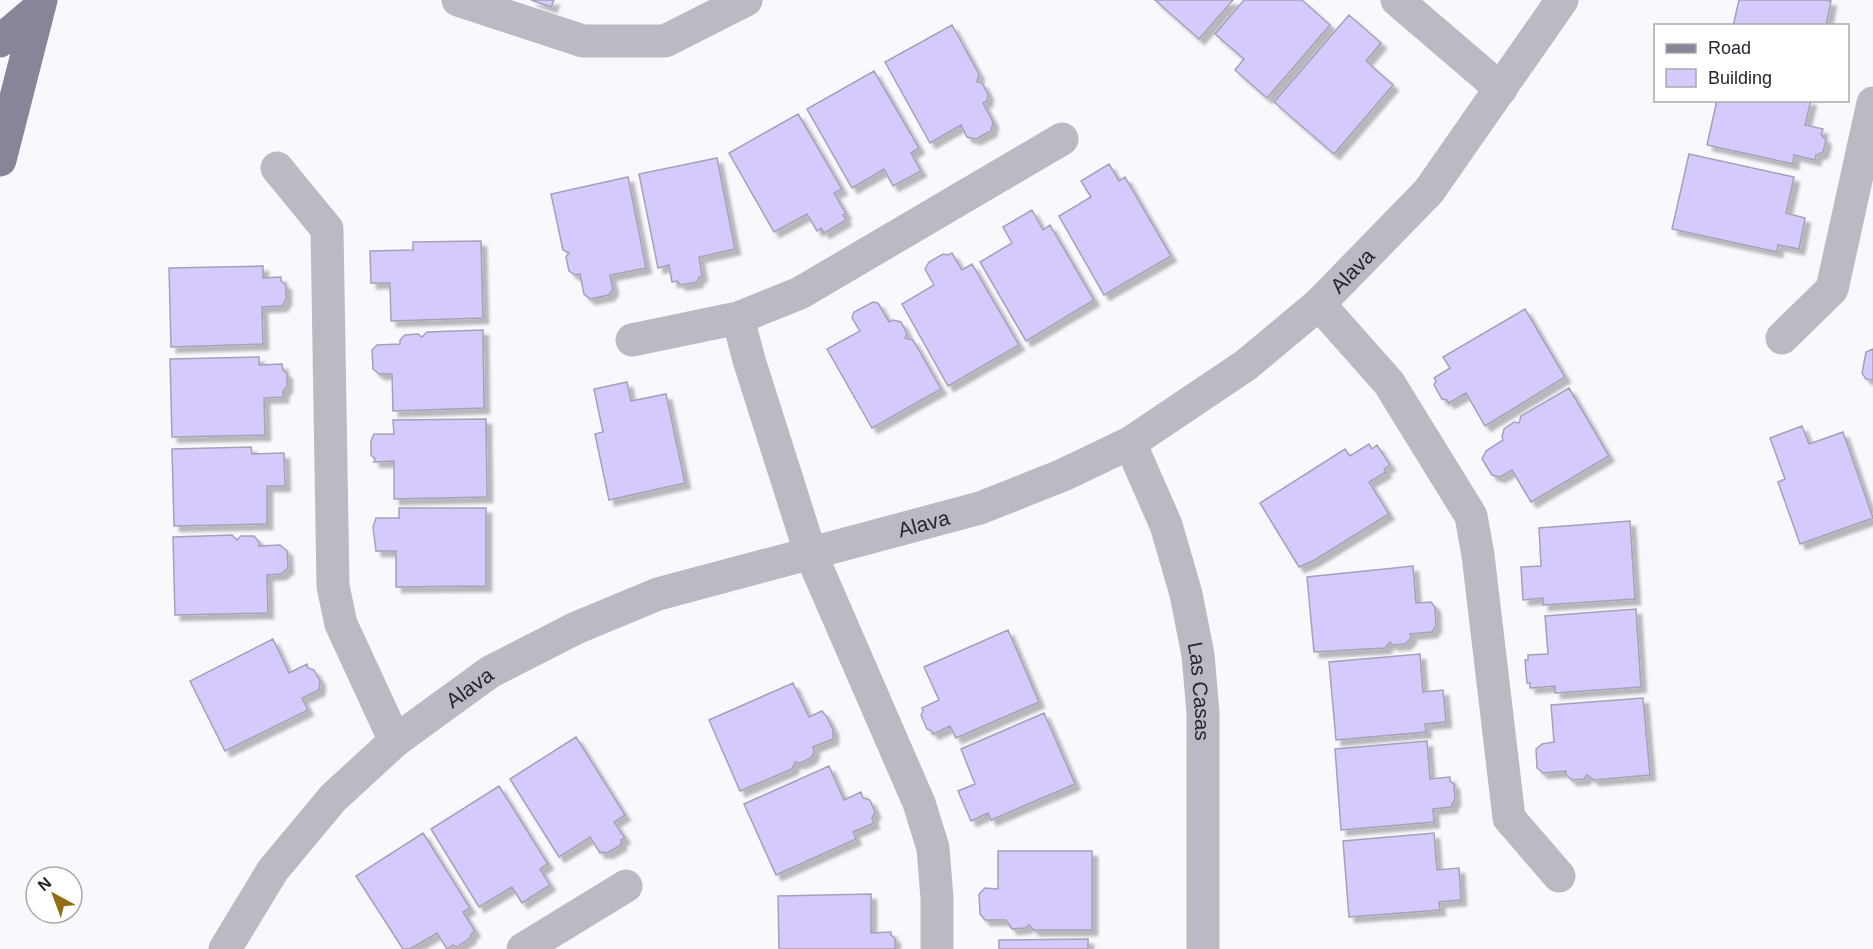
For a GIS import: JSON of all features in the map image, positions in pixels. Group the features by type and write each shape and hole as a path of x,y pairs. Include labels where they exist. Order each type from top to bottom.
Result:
{"main road":[{"path":"0,41 40,4"},
{"path":"0,160 40,4"}],"street":[{"path":"458,0 583,40 665,41 746,0"},
{"path":"1397,0 1501,90"},
{"name":"Alava","path":"225,949 273,870 333,798 395,741 490,672 576,628 658,594 980,508 1063,476 1130,443 1246,365 1319,304 1429,190 1562,0"},
{"path":"1782,338 1832,289 1873,103"},
{"path":"632,340 738,318 800,293 1062,139"},
{"path":"277,168 327,229 333,586 341,624 395,741"},
{"path":"1319,304 1389,383 1471,516 1478,555 1509,818 1559,876"},
{"path":"738,318 749,360 810,552 919,803 933,848 937,898 937,949"},
{"name":"Las Casas","path":"1130,443 1166,525 1186,594 1198,655 1203,713 1203,949"},
{"path":"523,949 626,886"}],"building":[{"path":"531,0 554,0 551,7"},
{"path":"1155,0 1233,0 1199,39"},
{"path":"1244,0 1302,0 1330,25 1267,98 1235,70 1244,59 1215,34"},
{"path":"1739,0 1831,1 1826,24 1733,24"},
{"path":"1349,15 1381,43 1366,61 1393,85 1334,154 1274,102"},
{"path":"952,25 979,74 977,82 982,83 988,94 987,101 983,103 993,122 991,131 976,139 967,137 961,125 930,143 885,62"},
{"path":"874,71 919,148 911,153 921,171 893,186 884,169 852,188 807,109"},
{"path":"1717,102 1811,102 1805,125 1823,129 1821,135 1826,140 1823,152 1816,155 1815,160 1794,155 1793,164 1707,145"},
{"path":"798,114 842,189 834,193 846,214 843,215 846,220 824,233 821,228 817,231 807,214 774,232 729,153"},
{"path":"1689,154 1794,177 1786,213 1805,218 1799,249 1778,245 1777,252 1672,229"},
{"path":"717,158 735,249 699,257 702,276 697,282 681,285 677,281 672,282 669,265 658,268 639,174"},
{"path":"1109,164 1119,181 1125,177 1171,256 1104,295 1059,216 1091,197 1081,181"},
{"path":"628,177 646,268 610,275 613,289 609,295 590,299 584,294 580,274 575,275 569,271 566,257 569,253 563,250 551,194"},
{"path":"1032,210 1043,230 1050,225 1094,300 1026,341 980,262 1012,243 1003,227"},
{"path":"481,241 483,318 391,321 390,283 371,283 370,251 413,250 413,242"},
{"path":"952,253 962,270 972,264 1019,345 948,386 902,304 934,285 925,269 929,262 943,254"},
{"path":"263,266 263,278 281,277 281,281 286,285 286,299 282,306 262,307 263,344 171,347 169,268"},
{"path":"873,302 878,303 889,322 893,320 901,322 907,334 905,338 913,340 941,389 872,428 827,349 860,331 852,318 854,312"},
{"path":"1525,309 1565,377 1485,426 1466,393 1449,403 1442,399 1434,385 1436,381 1434,378 1450,368 1443,357"},
{"path":"483,330 484,408 393,411 392,374 379,374 373,369 372,350 377,345 400,344 400,340 405,335 418,334 422,337 427,332"},
{"path":"1873,349 1873,380 1866,379 1862,373 1866,352"},
{"path":"259,357 259,365 282,364 287,374 287,387 283,391 283,397 264,398 265,435 172,437 170,359"},
{"path":"627,382 631,401 666,394 685,483 609,500 595,434 603,432 594,389"},
{"path":"1569,388 1609,456 1531,502 1512,470 1500,477 1492,475 1482,459 1486,451 1503,440 1504,429 1514,422 1519,423 1521,416"},
{"path":"486,419 487,497 394,499 394,461 374,462 375,459 371,455 371,441 374,434 394,434 393,420"},
{"path":"1802,426 1809,444 1843,432 1873,518 1800,544 1778,482 1785,479 1770,438"},
{"path":"1369,444 1372,449 1377,445 1390,465 1384,469 1386,472 1369,482 1389,514 1313,561 1299,567 1260,503 1345,449 1350,456"},
{"path":"251,447 252,454 284,453 285,486 267,486 267,524 174,526 172,449"},
{"path":"399,508 486,508 486,586 396,587 396,551 376,551 373,527 376,518 399,518"},
{"path":"1630,521 1635,599 1543,605 1543,598 1523,600 1521,567 1541,566 1539,528"},
{"path":"232,535 237,540 241,536 254,536 259,546 280,545 287,551 288,568 281,574 267,575 268,613 175,615 173,537"},
{"path":"1413,566 1416,603 1431,602 1435,607 1436,626 1432,632 1410,634 1411,638 1405,644 1393,645 1390,642 1385,648 1314,652 1307,577"},
{"path":"1636,609 1641,687 1555,693 1555,686 1530,688 1530,683 1527,683 1525,660 1528,660 1528,655 1548,654 1545,616"},
{"path":"1008,630 1039,702 956,738 950,726 933,734 927,729 921,715 922,708 939,700 924,667"},
{"path":"273,639 289,673 307,664 308,668 314,670 320,681 319,690 302,698 308,710 225,751 190,681"},
{"path":"1420,654 1423,692 1443,690 1446,722 1425,724 1426,732 1336,740 1329,662"},
{"path":"793,683 809,717 822,711 827,717 833,730 833,739 813,747 814,752 811,758 800,763 795,762 792,769 740,791 709,720"},
{"path":"1643,698 1650,775 1594,780 1587,775 1584,779 1572,780 1566,775 1566,771 1543,773 1537,768 1536,749 1542,744 1554,742 1551,705"},
{"path":"1044,713 1075,784 991,820 988,813 971,821 958,791 975,784 961,749"},
{"path":"576,737 625,815 614,822 625,838 621,840 621,845 607,853 600,853 590,837 559,857 510,779"},
{"path":"1427,741 1430,779 1450,777 1450,781 1454,784 1455,800 1452,807 1433,809 1434,822 1341,830 1335,749"},
{"path":"829,766 844,800 861,792 863,798 870,800 875,812 872,818 874,823 853,832 856,839 776,875 744,804"},
{"path":"499,786 548,864 540,869 550,885 522,903 512,887 479,907 431,829"},
{"path":"423,833 470,908 463,912 475,931 470,938 457,947 453,945 447,949 437,933 410,949 403,949 356,876"},
{"path":"1434,833 1437,870 1459,868 1461,900 1439,902 1440,910 1349,917 1343,841"},
{"path":"998,851 1092,851 1092,930 1034,930 1029,925 1025,928 1012,929 1006,920 985,920 980,914 979,894 985,888 998,889"},
{"path":"871,894 871,933 891,932 895,938 895,949 779,949 778,896"},
{"path":"1088,939 1088,949 999,949 999,940"}]}
